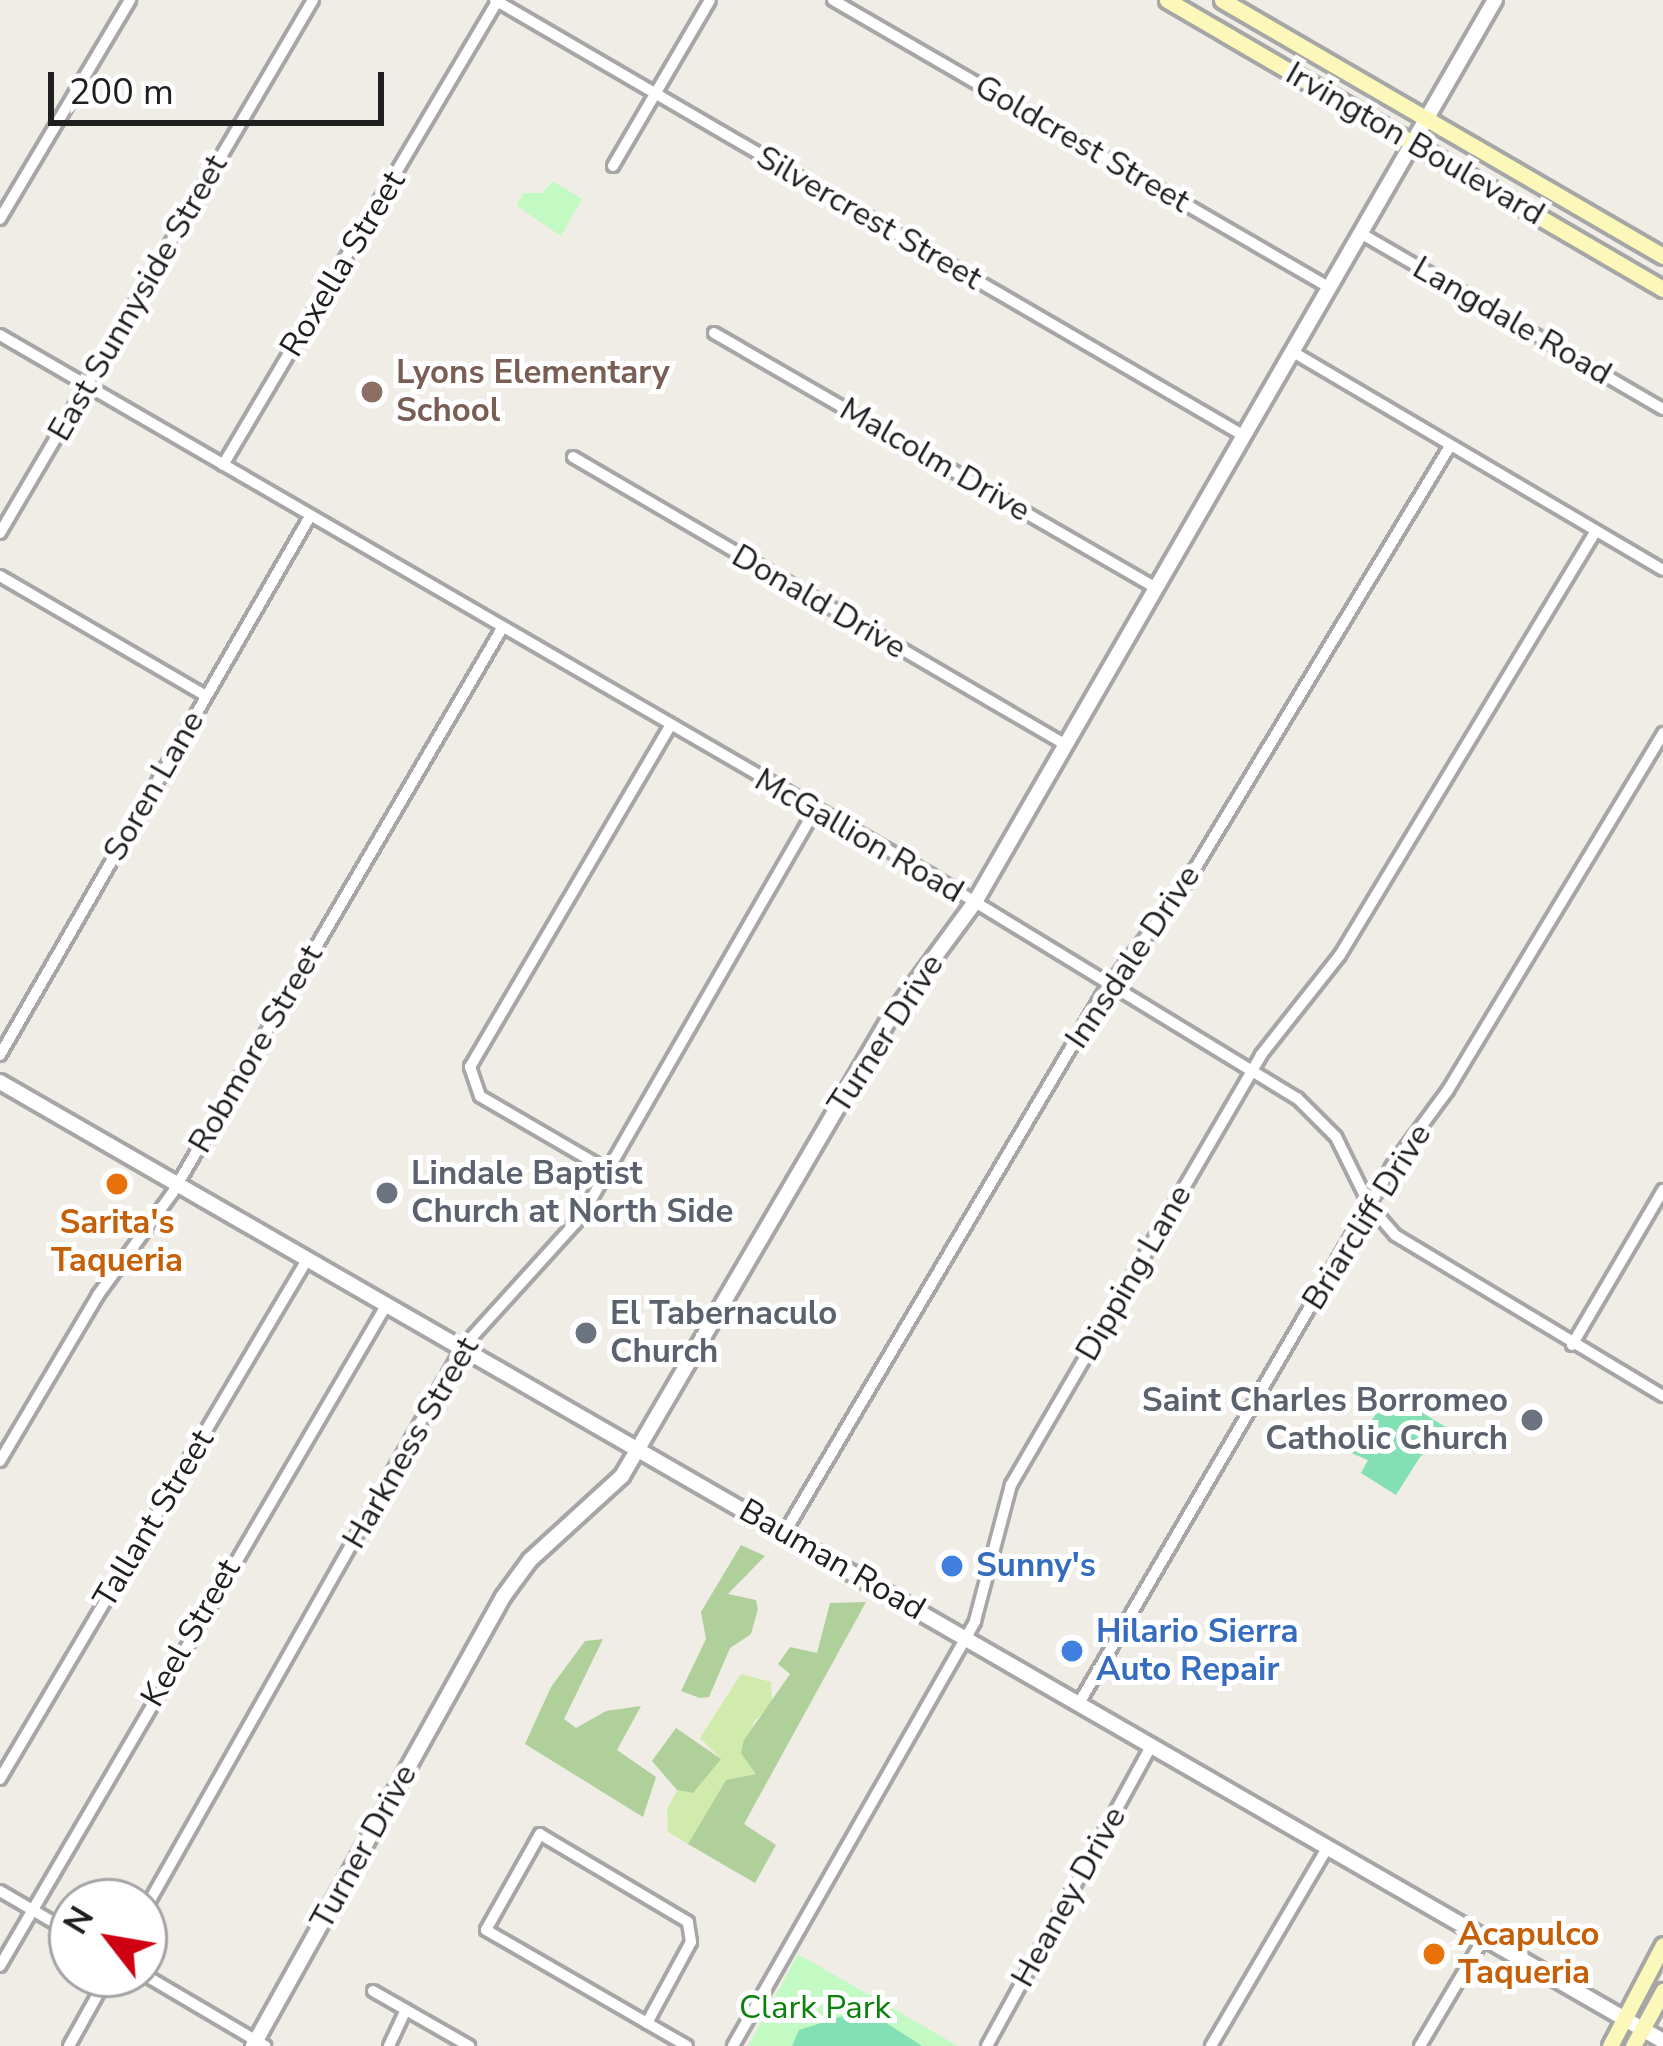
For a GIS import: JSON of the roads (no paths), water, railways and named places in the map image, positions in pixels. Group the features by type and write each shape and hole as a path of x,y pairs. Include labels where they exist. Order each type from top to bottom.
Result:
{"main road":[{"name":"Irvington Boulevard","path":"1167,0 1663,289"},
{"name":"Irvington Boulevard","path":"1222,0 1663,256"},
{"path":"1282,68 1294,43"},
{"path":"1588,245 1602,221"},
{"path":"1610,2046 1663,1945"},
{"path":"1633,2046 1663,1991"}],"street":[{"path":"0,219 130,0"},
{"name":"East Sunnyside Street","path":"0,533 313,0"},
{"name":"Silvercrest Street","path":"497,0 1244,436"},
{"name":"Roxella Street","path":"223,465 497,0"},
{"path":"613,166 710,0"},
{"name":"Goldcrest Street","path":"833,0 1330,288"},
{"name":"Turner Drive","path":"258,2044 515,1578 607,1495 639,1448 890,1019 975,902 1495,0"},
{"name":"Langdale Road","path":"1362,234 1663,409"},
{"name":"Malcolm Drive","path":"714,333 1156,588"},
{"name":"McGallion Road","path":"0,335 975,902 1252,1070 1320,1117 1370,1206 1428,1261 1663,1396"},
{"path":"1293,352 1663,570"},
{"name":"Innsdale Drive","path":"784,1532 1110,982 1187,882 1450,446"},
{"name":"Donald Drive","path":"573,457 1066,746"},
{"name":"Soren Lane","path":"0,1055 309,518"},
{"name":"Dipping Lane","path":"734,2046 965,1637 990,1584 1011,1485 1252,1070 1340,955 1596,531"},
{"path":"0,576 206,695"},
{"name":"Robmore Street","path":"0,1461 98,1294 177,1184 501,630"},
{"path":"607,1170 481,1096 470,1066 670,728"},
{"name":"Briarcliff Drive","path":"1078,1705 1370,1206 1663,733"},
{"name":"Harkness Street","path":"163,1878 463,1347 566,1237 815,810"},
{"name":"Bauman Road","path":"0,1082 784,1532 1482,1941 1663,2041"},
{"path":"1572,1345 1663,1190"},
{"name":"Tallant Street","path":"0,1779 308,1258"},
{"name":"Keel Street","path":"0,1966 387,1304"},
{"name":"Heaney Drive","path":"987,2046 1150,1748"},
{"path":"647,2023 692,1942 688,1922 540,1834 486,1930 647,2023 687,2046"},
{"path":"1210,2046 1326,1850"},
{"path":"0,1891 48,1919"},
{"path":"1420,2046 1482,1941"},
{"path":"168,1990 258,2044"},
{"path":"373,1990 469,2046"},
{"path":"69,2046 96,1998"},
{"path":"389,2046 406,2010"}],"place":[{"name":"Lyons Elementary School","path":"372,392"},
{"name":"Sarita's Taqueria","path":"117,1184"},
{"name":"Lindale Baptist Church at North Side","path":"387,1193"},
{"name":"El Tabernaculo Church","path":"586,1333"},
{"name":"Saint Charles Borromeo Catholic Church","path":"1532,1420"},
{"name":"Sunny's","path":"952,1566"},
{"name":"Hilario Sierra Auto Repair","path":"1072,1651"},
{"name":"Acapulco Taqueria","path":"1434,1954"}],"park label":[{"name":"Clark Park","path":"815,2008"}]}
